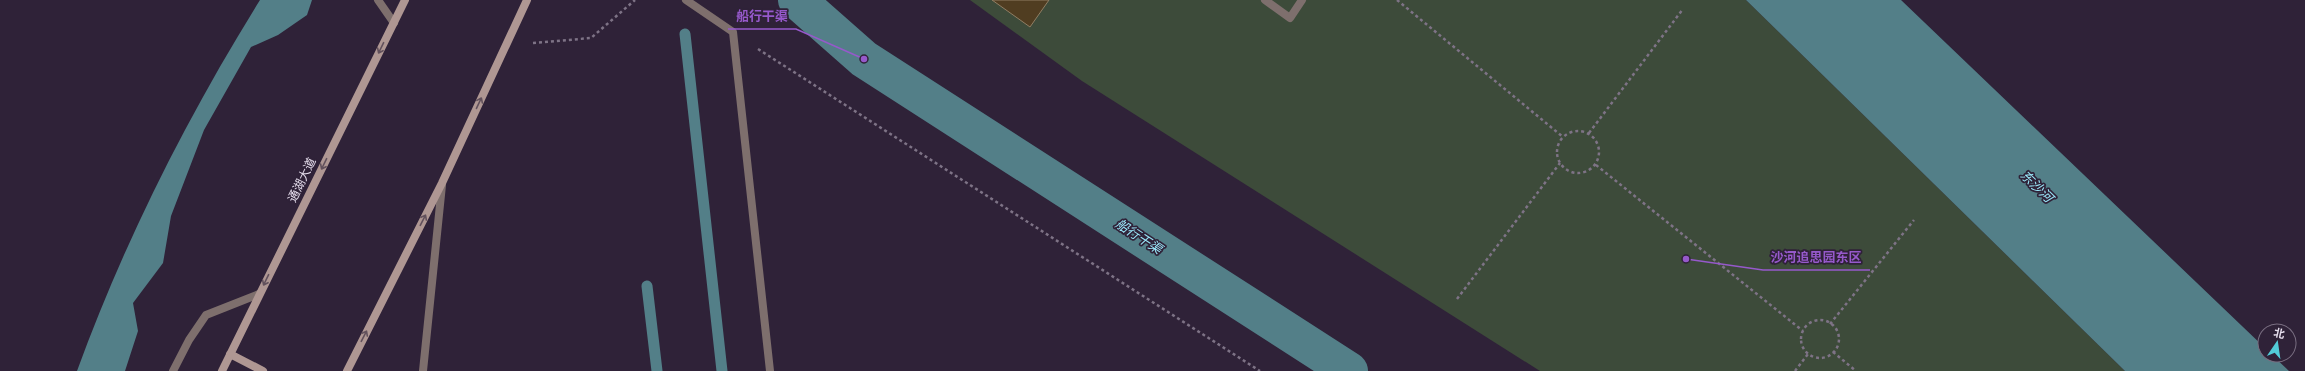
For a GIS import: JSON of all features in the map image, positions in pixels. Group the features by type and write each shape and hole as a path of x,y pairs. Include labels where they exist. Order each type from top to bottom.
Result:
{"street":[{"path":"378,0 394,22"},
{"name":"通湖大道","path":"222,371 405,0"},
{"path":"347,371 442,182 527,0"},
{"path":"686,0 733,32 770,371"},
{"path":"1265,0 1290,18 1302,0"},
{"path":"424,371 442,182"},
{"path":"173,371 189,340 206,315 259,294"},
{"path":"230,354 263,371"}],"path":[{"path":"506,45 591,38 635,0"},
{"path":"1397,0 1563,137"},
{"path":"1589,133 1683,9"},
{"path":"733,32 1260,371"},
{"path":"1575,131 1589,133 1598,144 1600,151 1596,165 1584,174 1570,172 1560,163 1557,150 1563,137 1575,131"},
{"path":"1457,299 1560,163"},
{"path":"1596,165 1803,331"},
{"path":"1830,324 1914,220"},
{"path":"1825,321 1830,324 1838,333 1839,339 1833,352 1826,357 1820,358 1808,354 1801,343 1803,331 1812,322 1825,321"},
{"path":"1833,352 1856,371"},
{"path":"1795,371 1808,354"}],"shaded area":[{"path":"970,0 1746,0 2125,371 1540,371 1082,81"}],"water":[{"path":"260,0 312,0 307,15 278,35 251,47 204,130 171,216 163,263 133,303 138,331 125,371 77,371 115,275 159,181 207,89"},
{"name":"东沙河","path":"1746,0 1901,0 2257,340 2257,363 2280,363 2289,371 2125,371"}],"building":[{"path":"992,0 1049,0 1030,27"}],"waterway":[{"name":"船行干渠","path":"797,0 864,59 1349,371"},
{"path":"685,34 722,371"},
{"path":"647,286 657,371"}],"place":[{"name":"船行干渠","path":"864,59"},
{"name":"沙河追思园东区","path":"1686,259"}]}
